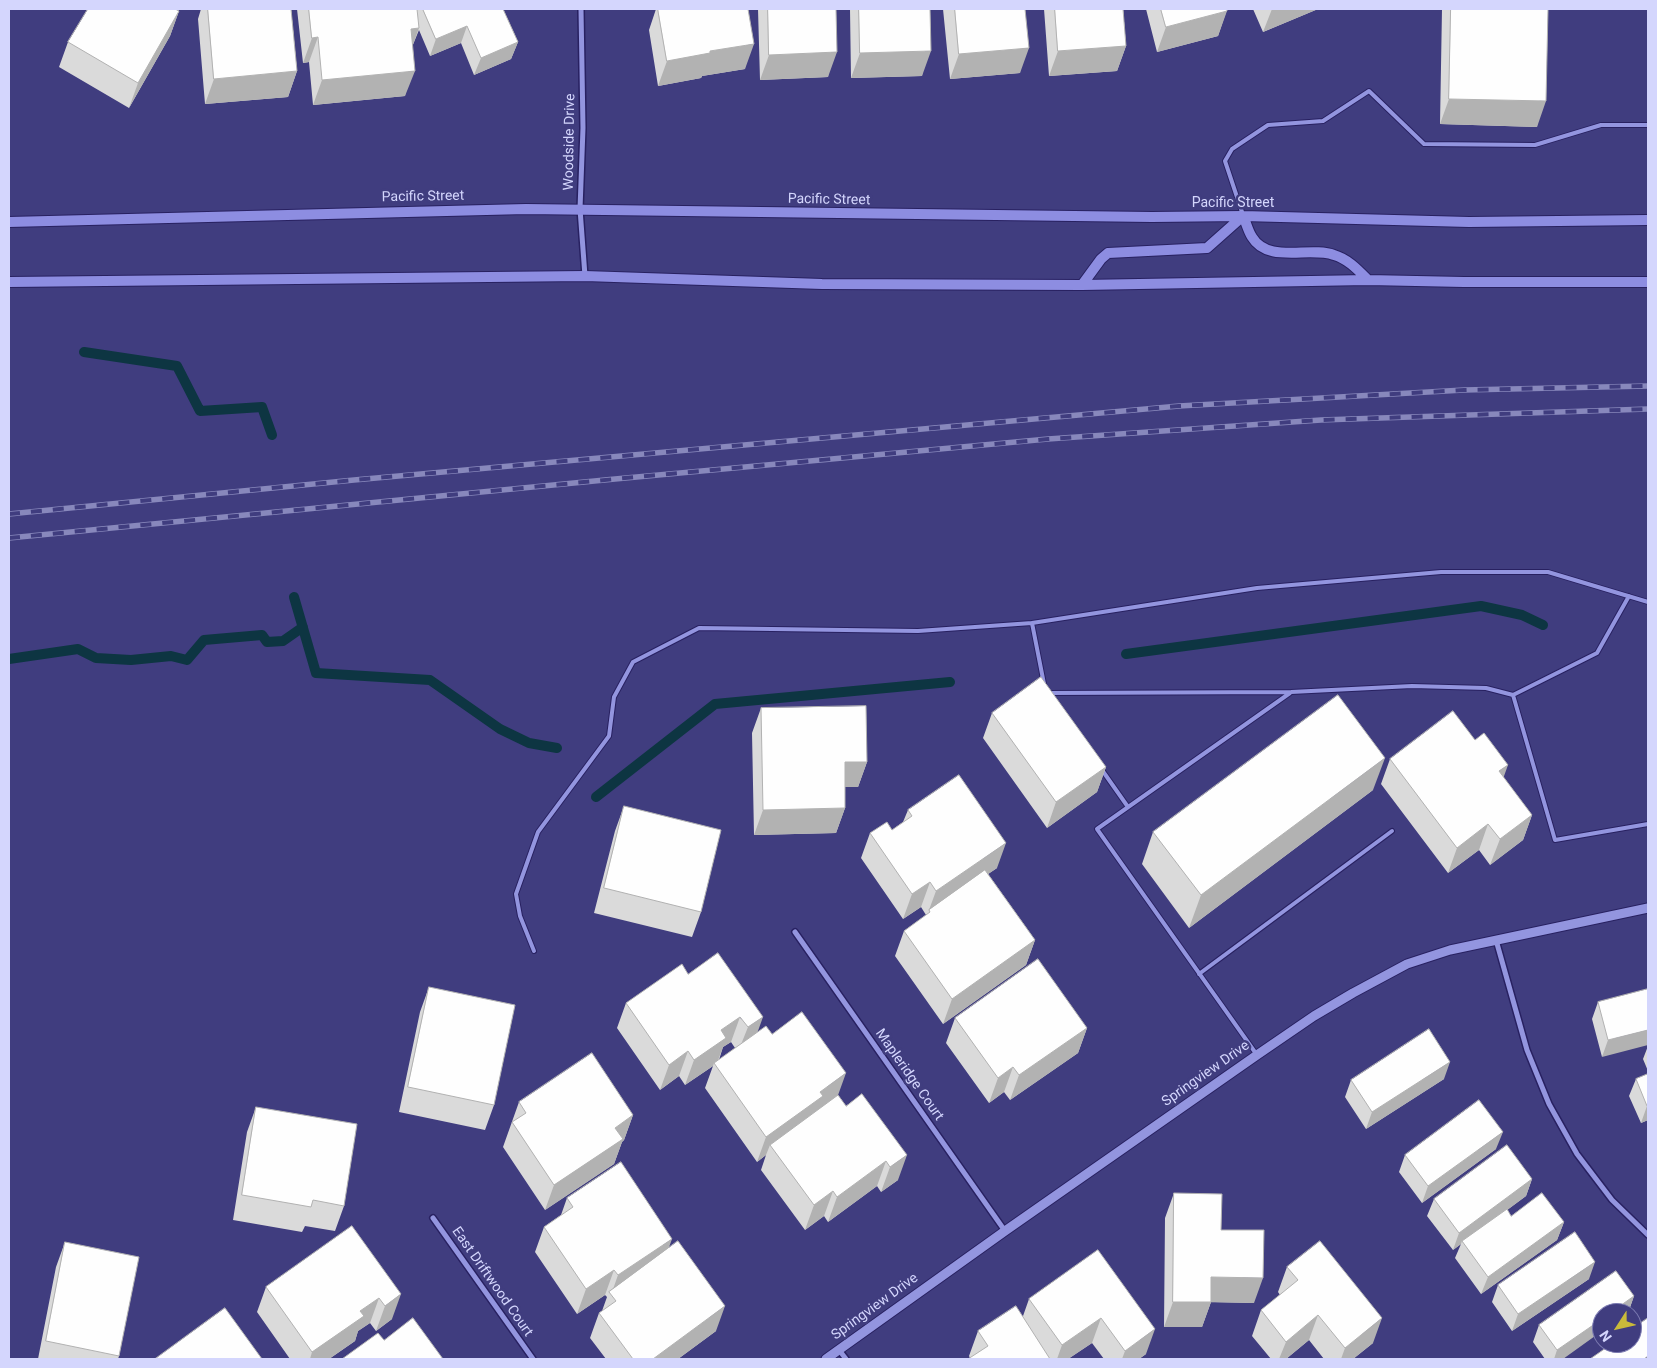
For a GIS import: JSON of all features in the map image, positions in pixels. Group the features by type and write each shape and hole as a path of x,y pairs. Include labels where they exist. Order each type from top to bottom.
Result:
{"main road":[{"name":"Pacific Street","path":"9,222 518,209 1122,217 1243,216 1470,222 1648,220"},
{"path":"1082,285 1101,259 1108,253 1207,248 1243,216 1252,237 1260,247 1271,252 1335,255 1353,265 1368,280"},
{"path":"9,282 585,276 822,284 1082,285 1368,280 1648,282"}],"street":[{"name":"Woodside Drive","path":"581,9 583,128 580,209 585,276"},
{"name":"Springview Drive","path":"826,1359 1005,1231 1314,1016 1407,964 1450,950 1648,908"},
{"name":"Mapleridge Court","path":"795,932 1005,1231"},
{"path":"1496,940 1527,1050 1550,1104 1577,1154 1612,1200 1648,1235"},
{"name":"East Driftwood Court","path":"433,1218 533,1359"},
{"path":"839,1350 846,1359"}],"lane":[{"path":"1243,216 1225,160 1232,149 1268,125 1323,121 1369,91 1424,144 1535,145 1601,126 1648,125"},
{"path":"534,952 520,916 516,894 538,832 608,736 614,697 633,662 699,628 918,631 1032,623 1257,588 1441,572 1548,572 1648,602"},
{"path":"1046,693 1291,692 1412,686 1486,688 1513,695 1597,653 1629,596"},
{"path":"1032,623 1046,693 1052,700"},
{"path":"1257,1055 1097,829 1291,692"},
{"path":"1513,695 1555,840 1648,824"},
{"path":"1101,769 1128,807"},
{"path":"1199,974 1392,831"}],"building":[{"path":"88,9 175,9 179,11 138,83 68,42"},
{"path":"208,9 291,9 297,71 214,79"},
{"path":"309,9 417,9 419,28 411,29 415,71 322,80 318,37 312,38"},
{"path":"423,9 503,9 518,42 481,58 467,26 436,39"},
{"path":"658,9 748,9 754,44 710,51 710,53 667,61"},
{"path":"768,9 836,9 837,52 769,55"},
{"path":"859,9 930,9 931,51 860,53"},
{"path":"955,9 1025,9 1029,48 959,54"},
{"path":"1055,9 1123,9 1126,46 1058,51"},
{"path":"1161,9 1227,9 1227,11 1166,27"},
{"path":"1451,9 1548,9 1546,101 1449,99"},
{"path":"1041,677 1106,767 1056,802 992,713"},
{"path":"1338,695 1385,758 1201,895 1153,832"},
{"path":"866,706 867,762 845,762 845,808 763,810 761,708"},
{"path":"1453,711 1475,740 1484,733 1508,765 1499,771 1532,815 1500,839 1488,824 1457,848 1390,759"},
{"path":"959,775 1006,843 936,891 930,882 912,894 870,833 887,822 892,830 912,816 908,810"},
{"path":"624,806 721,830 701,912 604,888"},
{"path":"985,870 1035,940 952,999 904,931 930,912 929,910"},
{"path":"718,953 763,1017 748,1027 740,1017 721,1030 726,1038 694,1060 688,1051 669,1065 626,1003 682,964 688,974"},
{"path":"1038,959 1087,1028 1019,1075 1013,1067 998,1078 955,1018"},
{"path":"429,987 515,1005 494,1105 408,1087"},
{"path":"1648,989 1648,1030 1608,1040 1598,1002"},
{"path":"802,1012 846,1073 820,1092 823,1096 766,1137 714,1063 766,1026 772,1034"},
{"path":"1429,1029 1450,1062 1372,1112 1351,1080"},
{"path":"592,1053 633,1115 615,1128 623,1139 554,1185 512,1122 526,1113 519,1102"},
{"path":"1648,1074 1648,1106 1647,1106 1636,1079"},
{"path":"862,1094 907,1155 890,1167 886,1161 837,1197 833,1191 814,1205 770,1145 838,1095 846,1106"},
{"path":"1479,1100 1503,1132 1428,1186 1405,1155"},
{"path":"256,1107 357,1124 344,1206 313,1200 311,1207 242,1195"},
{"path":"1507,1145 1532,1179 1459,1233 1434,1199"},
{"path":"621,1162 672,1239 618,1275 614,1270 586,1289 544,1227 573,1207 567,1198"},
{"path":"1174,1193 1222,1194 1221,1230 1264,1230 1263,1278 1211,1277 1211,1302 1173,1302"},
{"path":"1542,1193 1564,1222 1488,1277 1462,1241 1507,1209 1511,1216"},
{"path":"352,1226 401,1294 385,1306 379,1298 360,1311 364,1316 312,1352 266,1287"},
{"path":"1575,1232 1595,1262 1518,1314 1498,1285"},
{"path":"678,1241 725,1306 653,1359 633,1359 599,1313 616,1301 609,1292"},
{"path":"1320,1241 1382,1318 1345,1348 1318,1315 1286,1342 1261,1310 1298,1280 1287,1267"},
{"path":"65,1242 139,1257 119,1356 46,1341"},
{"path":"1098,1250 1155,1329 1125,1351 1101,1318 1062,1345 1029,1299"},
{"path":"1616,1271 1634,1296 1624,1303 1592,1303 1592,1326 1557,1350 1539,1325"},
{"path":"1016,1306 1050,1359 968,1359 988,1346 978,1331"},
{"path":"225,1308 262,1359 155,1359"},
{"path":"413,1318 443,1359 342,1359 378,1333 384,1340"},
{"path":"1648,1318 1648,1356 1644,1359 1590,1359 1599,1353 1642,1353 1642,1322"}],"waterway":[{"path":"84,352 177,366 200,411 262,407 272,435"},
{"path":"294,597 316,673 430,680 500,729 529,743 557,748"},
{"path":"1126,654 1481,606 1522,615 1543,625"},
{"path":"9,659 78,649 96,658 131,660 171,656 187,660 204,640 262,635 267,642 283,641 303,627"},
{"path":"596,797 715,704 950,682"}],"railway":[{"path":"9,514 354,480 1179,406 1464,390 1648,386"},
{"path":"9,538 1048,439 1321,420 1648,409"}]}
